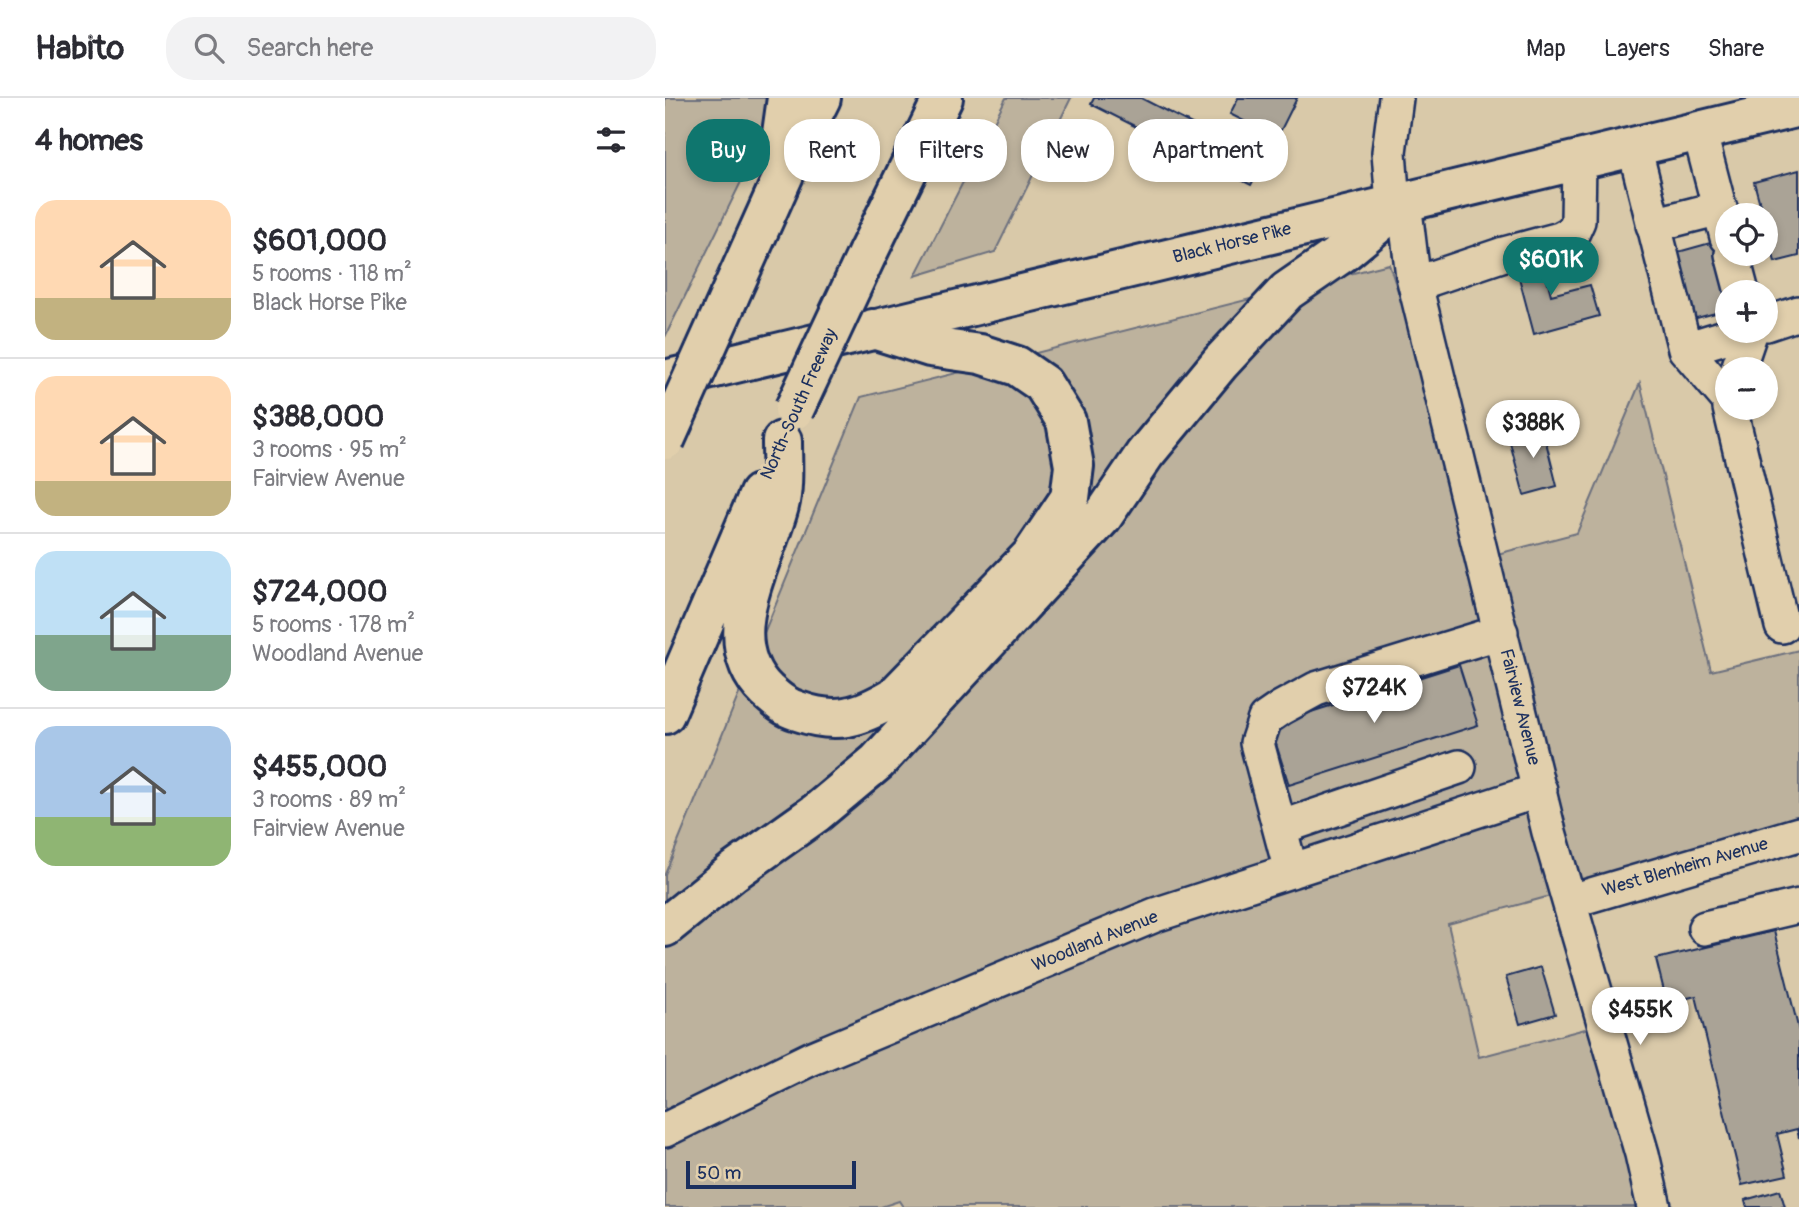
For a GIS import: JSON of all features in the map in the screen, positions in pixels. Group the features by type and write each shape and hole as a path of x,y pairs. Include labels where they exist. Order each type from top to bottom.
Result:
{"main road":[{"path":"772,200 787,98"},
{"path":"665,440 772,200 821,98"},
{"name":"North-South Freeway","path":"665,714 788,426 943,98"},
{"name":"Black Horse Pike","path":"665,380 1799,107"},
{"path":"665,927 733,872 816,813 877,762 1103,516 1145,454 1220,363 1287,291 1345,251 1399,203"},
{"path":"788,426 780,503 753,582 742,645 749,669 783,706 834,720 868,713 894,697 1031,556 1056,523 1070,498 1074,466 1066,421 1043,384 1017,366 980,354 930,347 873,330"}],"street":[{"name":"Fairview Avenue","path":"1397,98 1389,152 1415,284 1557,863 1571,901 1642,1154 1654,1207"},
{"path":"1699,130 1718,203"},
{"path":"1634,146 1685,349 1715,384"},
{"path":"1415,284 1504,254 1560,239 1573,232 1578,221 1579,159"},
{"path":"1653,225 1715,222"},
{"path":"1778,320 1799,313"},
{"path":"1685,349 1715,340"},
{"path":"1733,420 1782,626"},
{"path":"1291,871 1257,743 1265,719 1316,689 1501,632"},
{"path":"1280,828 1459,767"},
{"name":"Woodland Avenue","path":"665,1130 810,1059 1155,915 1540,789"},
{"name":"West Blenheim Avenue","path":"1571,901 1799,834"},
{"path":"1705,928 1799,906"}],"shaded area":[{"path":"665,98 782,98 770,123 770,119 686,119 686,182 741,182 665,337"},
{"path":"1006,98 1071,98 1061,119 1021,119 1021,182 1030,182 995,252 915,276 963,182 1007,182 1007,119 995,119"},
{"path":"1389,264 1486,557 1577,533 1640,383 1711,671 1799,650 1799,828 1448,924 1479,1057 1604,1024 1647,1207 903,1207 899,1201 881,1207 665,1207 665,874 861,397"}],"building":[{"path":"1094,98 1141,98 1182,119 1128,119 1128,123 1091,104"},
{"path":"1238,98 1297,98 1286,119 1240,119 1230,114"},
{"path":"1799,170 1799,256 1778,261 1778,203 1760,203 1754,182"},
{"path":"1714,242 1715,266 1720,266 1724,280 1715,280 1715,313 1689,320 1671,254"},
{"path":"1539,248 1551,295 1590,285 1599,316 1534,334 1513,255"},
{"path":"1542,426 1557,486 1524,495 1508,435"},
{"path":"1459,665 1478,725 1289,785 1270,725"},
{"path":"1774,931 1799,1031 1799,1138 1797,1129 1777,1134 1787,1175 1742,1185 1696,996 1667,1003 1656,959"},
{"path":"1541,967 1555,1014 1520,1024 1506,977"},
{"path":"1780,1190 1785,1207 1747,1207 1745,1200"}]}
